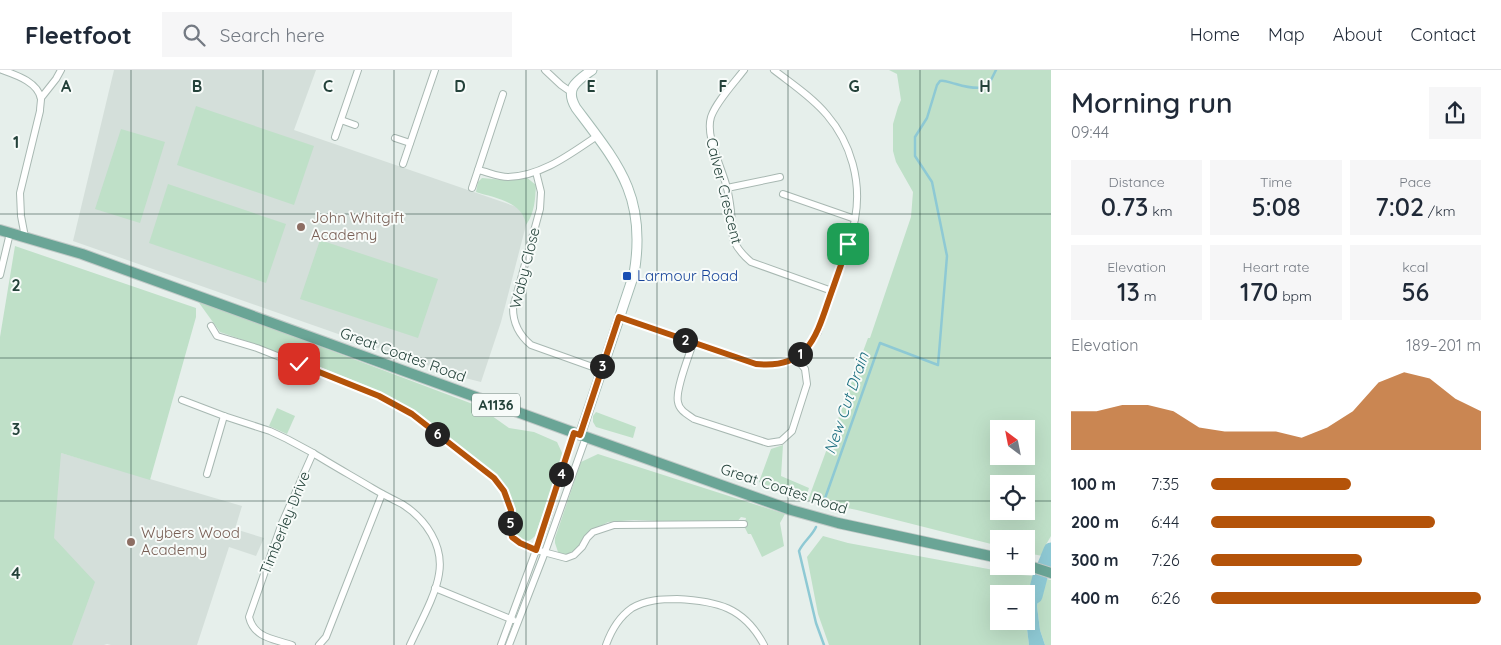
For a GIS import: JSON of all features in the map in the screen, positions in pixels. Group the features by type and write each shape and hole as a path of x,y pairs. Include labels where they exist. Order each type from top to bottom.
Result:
{"main road":[{"name":"Great Coates Road","path":"5,231 82,254 791,510 826,520 990,556"},
{"path":"1035,568 1051,573"}],"street":[{"path":"2,70 26,80 35,88 41,98 40,111 20,193 25,237"},
{"path":"41,98 56,80 61,70"},
{"path":"334,136 358,70"},
{"path":"403,164 435,70"},
{"path":"545,70 561,86 571,92"},
{"path":"509,645 545,552 580,435 634,274 638,249 637,223 632,197 623,176 573,103 571,92 576,83 592,70"},
{"name":"Calver Crescent","path":"744,70 718,104 711,116 709,129 727,188 731,207 733,238 738,250 751,262 832,291"},
{"path":"619,317 756,364 776,364 795,358 814,339 818,332 855,219 857,193 854,169 846,145 828,116 820,107 774,70"},
{"path":"472,188 503,94"},
{"path":"340,120 355,125"},
{"path":"478,170 507,177 536,172 552,165 597,136"},
{"path":"394,138 410,143"},
{"name":"Waby Close","path":"536,172 541,192 540,209 513,308 513,318 522,338 531,345 601,370"},
{"path":"727,188 780,177"},
{"path":"783,194 855,219"},
{"path":"0,275 5,231"},
{"path":"211,326 217,336 257,348 379,396 412,414 494,478 504,491 511,510 510,526 512,537 536,550 566,558 574,555 582,548 587,538 593,532 614,525 744,524"},
{"path":"693,343 678,391 678,402 683,412 694,419 768,443 781,441 792,431 807,384 805,369 795,358"},
{"path":"182,400 270,431 313,453"},
{"path":"207,474 224,416"},
{"path":"501,645 580,435"},
{"name":"Timberley Drive","path":"292,645 256,632 251,625 249,617 282,522 313,453 404,505 418,516 438,546 439,576 410,645"},
{"path":"319,645 326,637 382,494"},
{"path":"435,588 518,621"},
{"path":"606,645 616,623 624,615 640,604 664,599 702,600 723,606 749,623 764,645"}],"shaded area":[{"name":"John Whitgift Academy","path":"114,70 316,70 294,130 517,207 524,216 526,225 501,322 481,382 461,377 73,241"},
{"name":"Wybers Wood Academy","path":"0,435 242,506 235,529 264,538 256,556 229,547 197,645 0,645"}],"green space":[{"path":"889,70 1051,70 1051,536 1044,548 1043,556 1035,555 1035,530 990,530 990,544 857,510 808,500 868,338 870,338 911,217 913,192 896,162 893,151 893,124 901,100 897,74"},
{"path":"196,106 314,146 294,205 177,165"},
{"path":"121,129 165,142 140,223 95,209"},
{"path":"526,177 536,185 533,211 526,225 524,217 514,206 476,192 478,182 482,178 504,180"},
{"path":"168,184 286,224 266,283 149,243"},
{"path":"320,240 438,279 418,338 300,299"},
{"path":"15,246 196,308 196,317 150,480 61,453 54,538 95,582 72,645 0,645 0,337"},
{"path":"197,300 478,406 509,428 534,432 557,442 563,455 535,536 524,541 514,535 511,498 497,476 412,411 367,386 317,366 220,332"},
{"path":"277,408 295,416 287,434 269,426"},
{"path":"596,412 636,427 633,438 596,427 593,422 593,416"},
{"path":"783,445 781,476 809,488 805,500 759,482 771,449"},
{"path":"598,454 785,514 780,523 784,546 762,557 751,534 748,534 744,526 746,518 741,517 736,523 730,524 634,520 608,522 583,538 571,555 562,555 558,552 555,538 581,462"},
{"path":"823,536 848,543 990,569 990,575 1036,576 1033,585 990,585 990,630 1027,630 1029,645 829,645 818,614 807,557"},
{"path":"1043,578 1051,580 1051,645 1045,645 1040,630 1037,606"}],"water":[{"path":"1036,576 1043,578 1037,606 1040,630 1045,645 1029,645 1027,630 1035,630 1035,585 1033,585"}],"waterway":[{"name":"New Cut Drain","path":"823,504 880,343 938,365 947,256 932,182 915,156 915,137 927,118 937,85 940,81 972,88 981,88 988,86 996,70"},
{"name":"New Cut Drain","path":"816,527 799,551 816,623 824,645"},
{"path":"1035,596 1040,577 1051,550"}],"place":[{"name":"John Whitgift Academy","path":"301,227"},
{"name":"Larmour Road","path":"627,276"},
{"name":"Wybers Wood Academy","path":"131,542"}],"route":[{"path":"299,364 379,396 412,414 494,478 504,491 511,510 510,526 512,537 536,550 574,433 580,435 619,317 756,364 785,362 803,352 818,332 848,244"}]}
